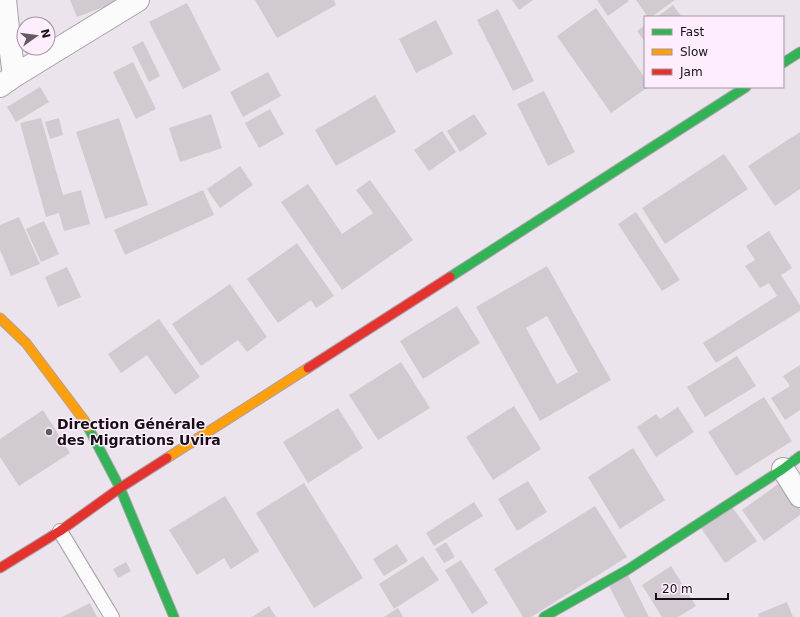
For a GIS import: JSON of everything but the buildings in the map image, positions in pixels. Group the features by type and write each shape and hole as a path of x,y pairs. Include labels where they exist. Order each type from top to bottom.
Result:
{"street":[{"path":"5,0 8,29 7,81"},
{"path":"7,81 138,0"},
{"path":"784,62 800,52"},
{"path":"0,568 60,531 120,488 744,88"},
{"path":"0,318 26,343 84,420 120,488 174,617"},
{"path":"544,617 627,570 783,469 800,456"},
{"path":"783,469 800,496"}],"lane":[{"path":"60,531 112,617"}],"traffic: fast":[{"path":"784,62 800,52"},
{"path":"450,277 744,88"},
{"path":"88,427 120,488 174,617"},
{"path":"544,617 627,570 783,469 800,456"}],"traffic: slow":[{"path":"0,318 26,343 88,427"},
{"path":"167,458 308,368"}],"traffic: jam":[{"path":"308,368 450,277"},
{"path":"0,568 60,531 120,488 167,458"}],"place":[{"name":"Direction Générale des Migrations Uvira","path":"49,432"}]}
